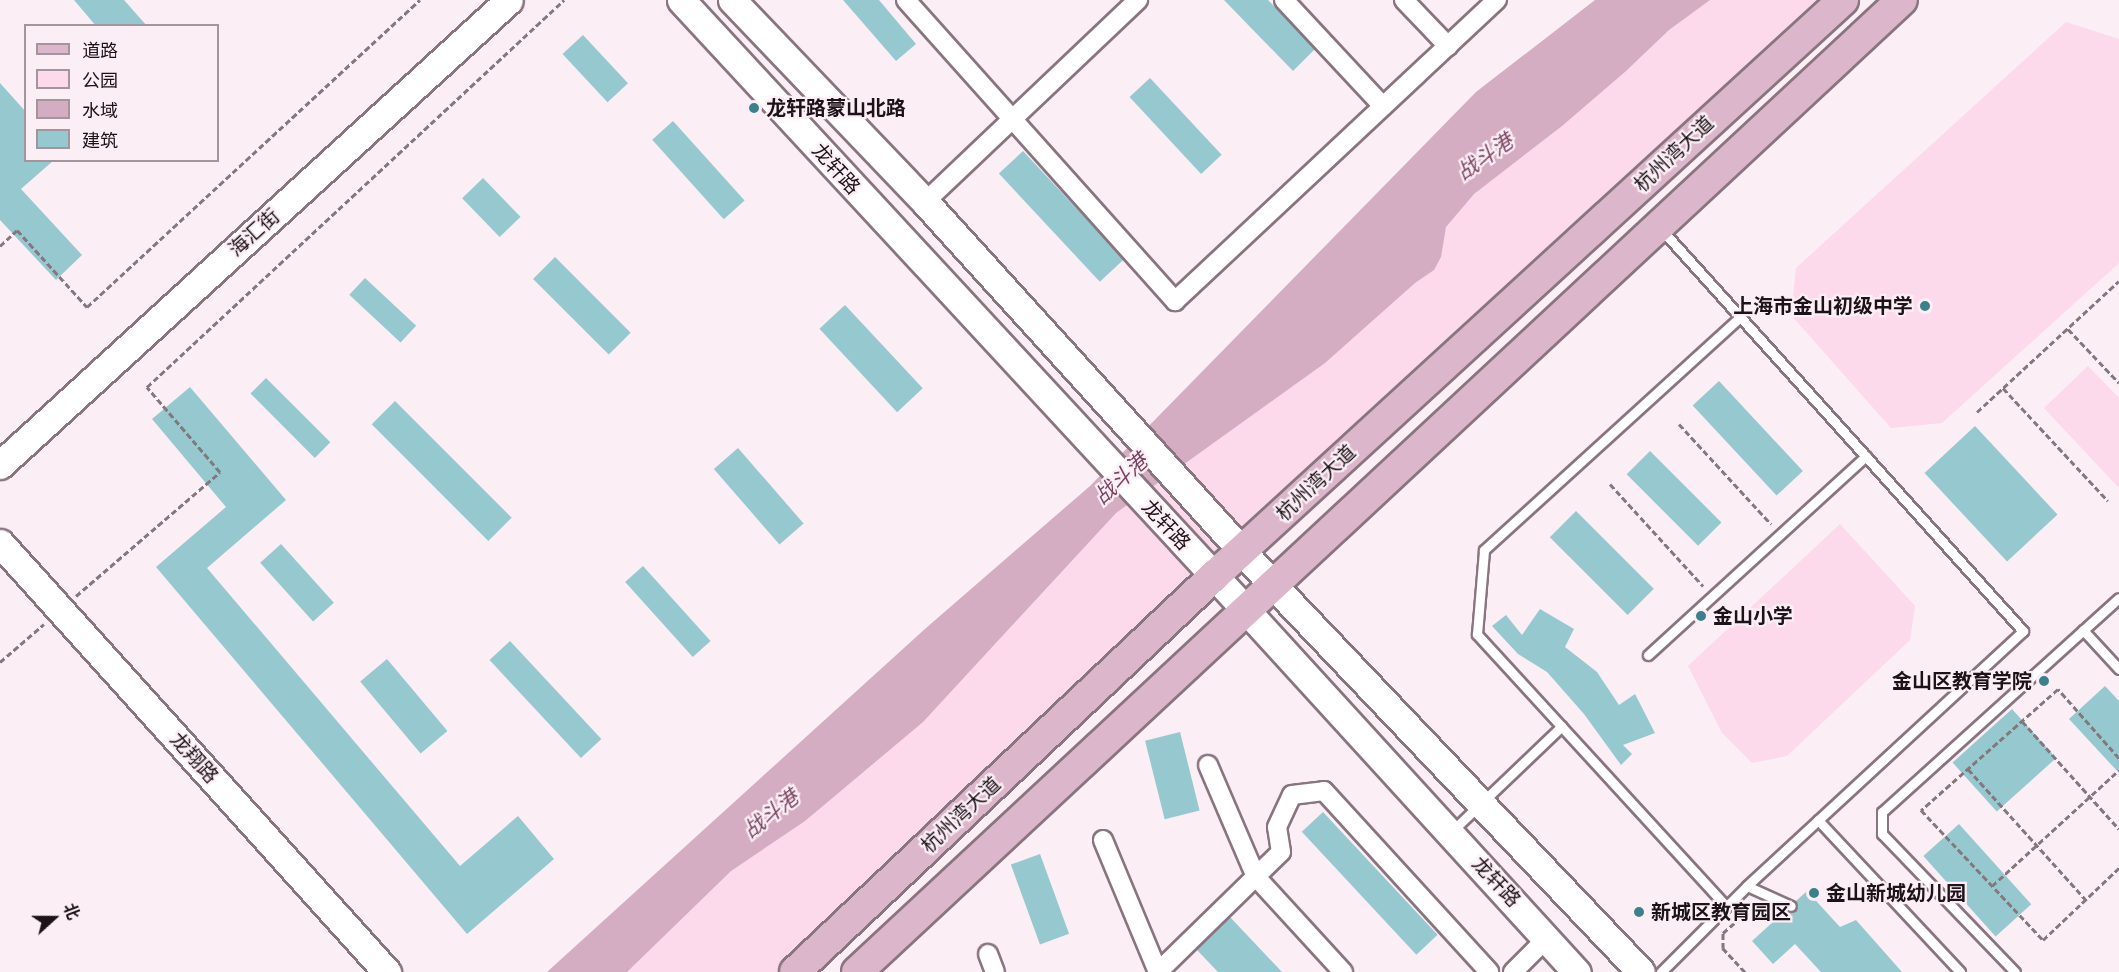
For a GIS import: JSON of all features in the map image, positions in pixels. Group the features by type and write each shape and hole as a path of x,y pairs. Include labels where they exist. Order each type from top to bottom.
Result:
{"main road":[{"name":"杭州湾大道","path":"795,972 1214,576 1843,0"},
{"path":"857,972 1902,0"}],"street":[{"name":"海汇街","path":"0,465 508,0"},
{"name":"龙轩路","path":"681,0 1245,609 1577,972"},
{"path":"732,0 926,202 1272,584 1480,804 1612,938 1641,972"},
{"path":"906,0 1175,301 1497,0"},
{"path":"926,202 1012,117 1138,0"},
{"path":"1284,0 1383,106"},
{"path":"1404,0 1448,46"},
{"name":"龙翔路","path":"0,543 387,972"},
{"path":"1208,765 1256,877 1343,972"},
{"path":"1103,840 1158,972 1281,852 1277,827 1292,795 1323,791 1489,972"},
{"path":"1513,972 1547,938"},
{"path":"988,954 995,972"}],"lane":[{"path":"1659,226 2023,631 1747,886 1661,972"},
{"path":"1726,906 1476,634 1485,550 1740,316"},
{"path":"1648,655 1866,456"},
{"path":"2015,972 1882,834 1882,812 2119,598"},
{"path":"2083,630 2119,669"},
{"path":"1449,833 1562,726"},
{"path":"1818,820 1960,972"},
{"path":"1747,886 1791,906"}],"path":[{"path":"0,246 17,230 87,307 420,0"},
{"path":"0,662 220,472 147,387 564,0"},
{"path":"1977,412 2119,281"},
{"path":"2068,329 2119,383"},
{"path":"2003,388 2108,501"},
{"path":"1679,424 1780,534"},
{"path":"1610,484 1713,596"},
{"path":"2119,758 2058,688 1921,810 2043,940 2119,868"},
{"path":"2022,721 2119,829"},
{"path":"1968,769 2085,899"},
{"path":"1992,886 2119,770"},
{"path":"1745,972 1723,948 1724,933 1766,895"}],"green space":[{"path":"1698,0 1818,0 782,972 621,972 1112,506"},
{"path":"2066,22 2119,39 2119,263 1942,423 1891,428 1791,315 1796,268"},
{"path":"2088,366 2119,398 2119,488 2044,408"},
{"path":"1840,524 1915,606 1910,640 1787,756 1752,763 1722,733 1688,666"}],"water":[{"name":"战斗港","path":"1595,0 1710,0 1669,30 1626,71 1562,126 1474,194 1446,227 1441,257 1434,270 1415,283 1325,363 1116,513 923,722 805,821 731,871 627,972 547,972 926,628 1090,486 1476,92"}],"building":[{"path":"74,0 124,0 145,24 94,24"},
{"path":"843,0 879,0 916,44 896,61"},
{"path":"1224,0 1268,0 1315,49 1293,71"},
{"path":"583,35 628,83 608,102 563,54"},
{"path":"1150,78 1222,155 1201,174 1130,97"},
{"path":"0,83 24,110 24,162 52,162 21,189 82,255 56,280 0,220"},
{"path":"673,121 745,201 724,219 652,140"},
{"path":"1023,151 1124,259 1100,282 999,174"},
{"path":"483,178 521,217 500,237 462,198"},
{"path":"555,257 631,333 609,355 533,279"},
{"path":"365,278 416,326 401,343 349,295"},
{"path":"845,305 923,388 897,412 819,329"},
{"path":"266,378 330,442 315,458 250,394"},
{"path":"1719,381 1803,471 1777,496 1693,406"},
{"path":"190,387 286,500 207,568 460,866 518,816 554,859 467,934 156,567 226,507 152,419"},
{"path":"395,401 512,518 488,541 372,424"},
{"path":"1975,426 2058,514 2007,562 1925,473"},
{"path":"738,448 804,523 779,544 714,469"},
{"path":"1650,451 1721,522 1698,546 1627,474"},
{"path":"1576,511 1654,589 1628,615 1550,537"},
{"path":"281,544 334,603 313,621 260,563"},
{"path":"643,566 711,641 693,657 625,582"},
{"path":"1540,609 1574,629 1565,647 1597,672 1619,705 1635,694 1655,733 1623,745 1632,754 1621,765 1584,714 1547,672 1518,654 1492,626 1506,615 1522,635"},
{"path":"510,641 601,739 581,758 490,660"},
{"path":"387,659 447,731 421,754 360,681"},
{"path":"2105,686 2119,701 2119,773 2069,719"},
{"path":"2012,709 2056,758 1997,812 1953,763"},
{"path":"1180,732 1200,811 1165,819 1145,741"},
{"path":"1323,812 1438,935 1416,955 1302,832"},
{"path":"1959,824 2031,904 1996,936 1923,856"},
{"path":"1040,854 1069,934 1040,944 1011,865"},
{"path":"1807,891 1840,927 1856,920 1902,972 1821,972 1795,944 1773,964 1752,941 1785,911 1795,911 1798,906 1796,901"},
{"path":"1230,917 1282,972 1218,972 1197,950"}],"place":[{"name":"龙轩路蒙山北路","path":"754,108"},
{"name":"上海市金山初级中学","path":"1925,306"},
{"name":"金山小学","path":"1701,616"},
{"name":"金山区教育学院","path":"2044,681"},
{"name":"金山新城幼儿园","path":"1814,893"},
{"name":"新城区教育园区","path":"1639,912"}]}
